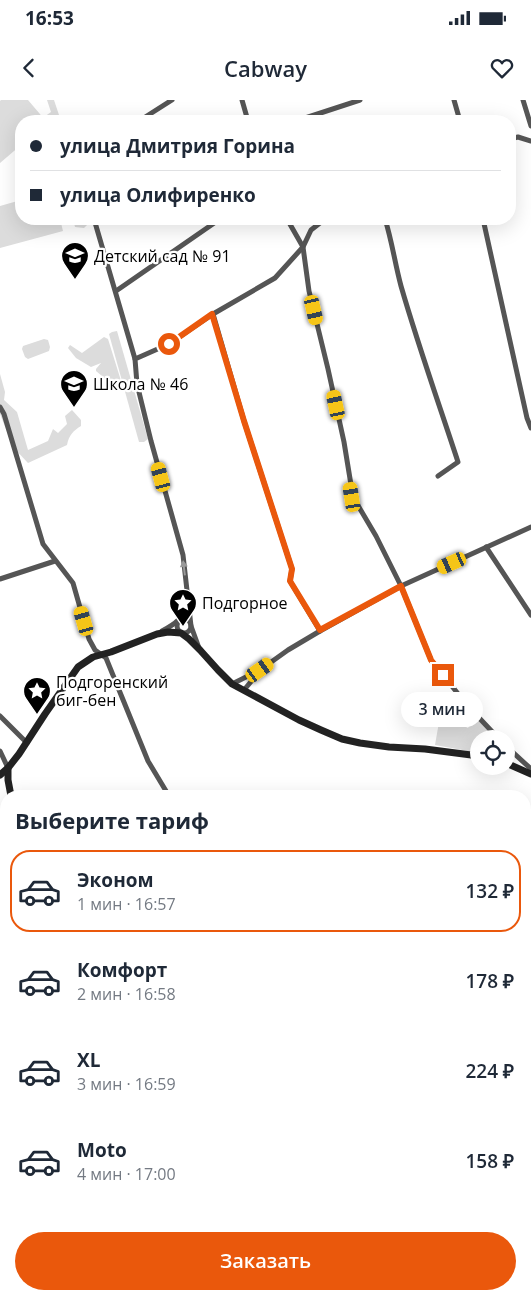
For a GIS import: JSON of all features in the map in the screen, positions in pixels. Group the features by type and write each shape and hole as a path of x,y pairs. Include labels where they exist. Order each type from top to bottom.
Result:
{"street":[{"path":"148,115 172,100"},
{"path":"242,100 246,115"},
{"path":"314,115 360,100"},
{"path":"454,100 458,115"},
{"path":"523,100 531,126"},
{"path":"516,138 531,140"},
{"path":"96,225 135,359 137,384 183,555 191,626 188,632 181,634 168,632 157,634"},
{"path":"116,290 211,225"},
{"path":"290,225 303,247 309,291 344,442 352,497 376,536 401,586 431,660 467,705 491,730"},
{"path":"135,359 169,344 212,314 274,278 303,247 311,230 317,225"},
{"path":"387,225 400,284 458,462 438,476"},
{"path":"484,225 527,418 531,428"},
{"path":"212,314 292,569 290,581 320,630"},
{"path":"0,407 4,414 43,544 73,583 89,639 95,650 106,658 148,761 165,790"},
{"path":"232,684 260,670 320,630 401,586 531,527"},
{"path":"486,547 531,615"},
{"path":"0,579 56,561"},
{"path":"188,598 176,628 232,684 299,720 342,738 360,743 389,747 470,755"},
{"path":"0,775 8,768 27,743 72,674 78,667 93,657 157,634 182,619 187,620 191,626 200,650"},
{"path":"244,690 260,670"},
{"path":"0,716 27,743"},
{"path":"0,751 8,768 10,790"},
{"path":"515,754 531,769"},
{"path":"515,767 531,774"}],"shaded area":[{"path":"28,100 41,115 15,115 15,150 0,163 0,101"},
{"path":"47,100 54,100 59,115 47,115 51,112"},
{"path":"15,202 15,225 62,225 63,231 0,248 0,206"},
{"path":"74,225 87,225 84,228 75,227"},
{"path":"117,331 148,439 144,442 139,442 109,334"},
{"path":"104,337 108,339 122,384 118,387 114,386 96,371 101,363 91,367 76,358 68,348 70,345 82,353"},
{"path":"44,339 48,340 49,351 28,359 25,357 22,349 23,346"},
{"path":"0,374 5,392 4,400 17,412 28,450 48,441 53,429 58,433 67,424 65,416 72,410 81,420 81,426 72,434 67,445 28,463 13,447 0,414"},
{"path":"444,716 468,728 475,717 487,730 470,730 470,751 435,745 439,722"}],"place":[{"name":"Детский сад № 91","path":"75,280"},
{"name":"Школа № 46","path":"74,408"},
{"name":"Подгорное","path":"183,627"},
{"name":"Подгоренский биг-бен","path":"37,715"}],"route":[{"path":"169,344 212,314 292,569 290,581 320,630 401,586 431,660 443,675"}]}
